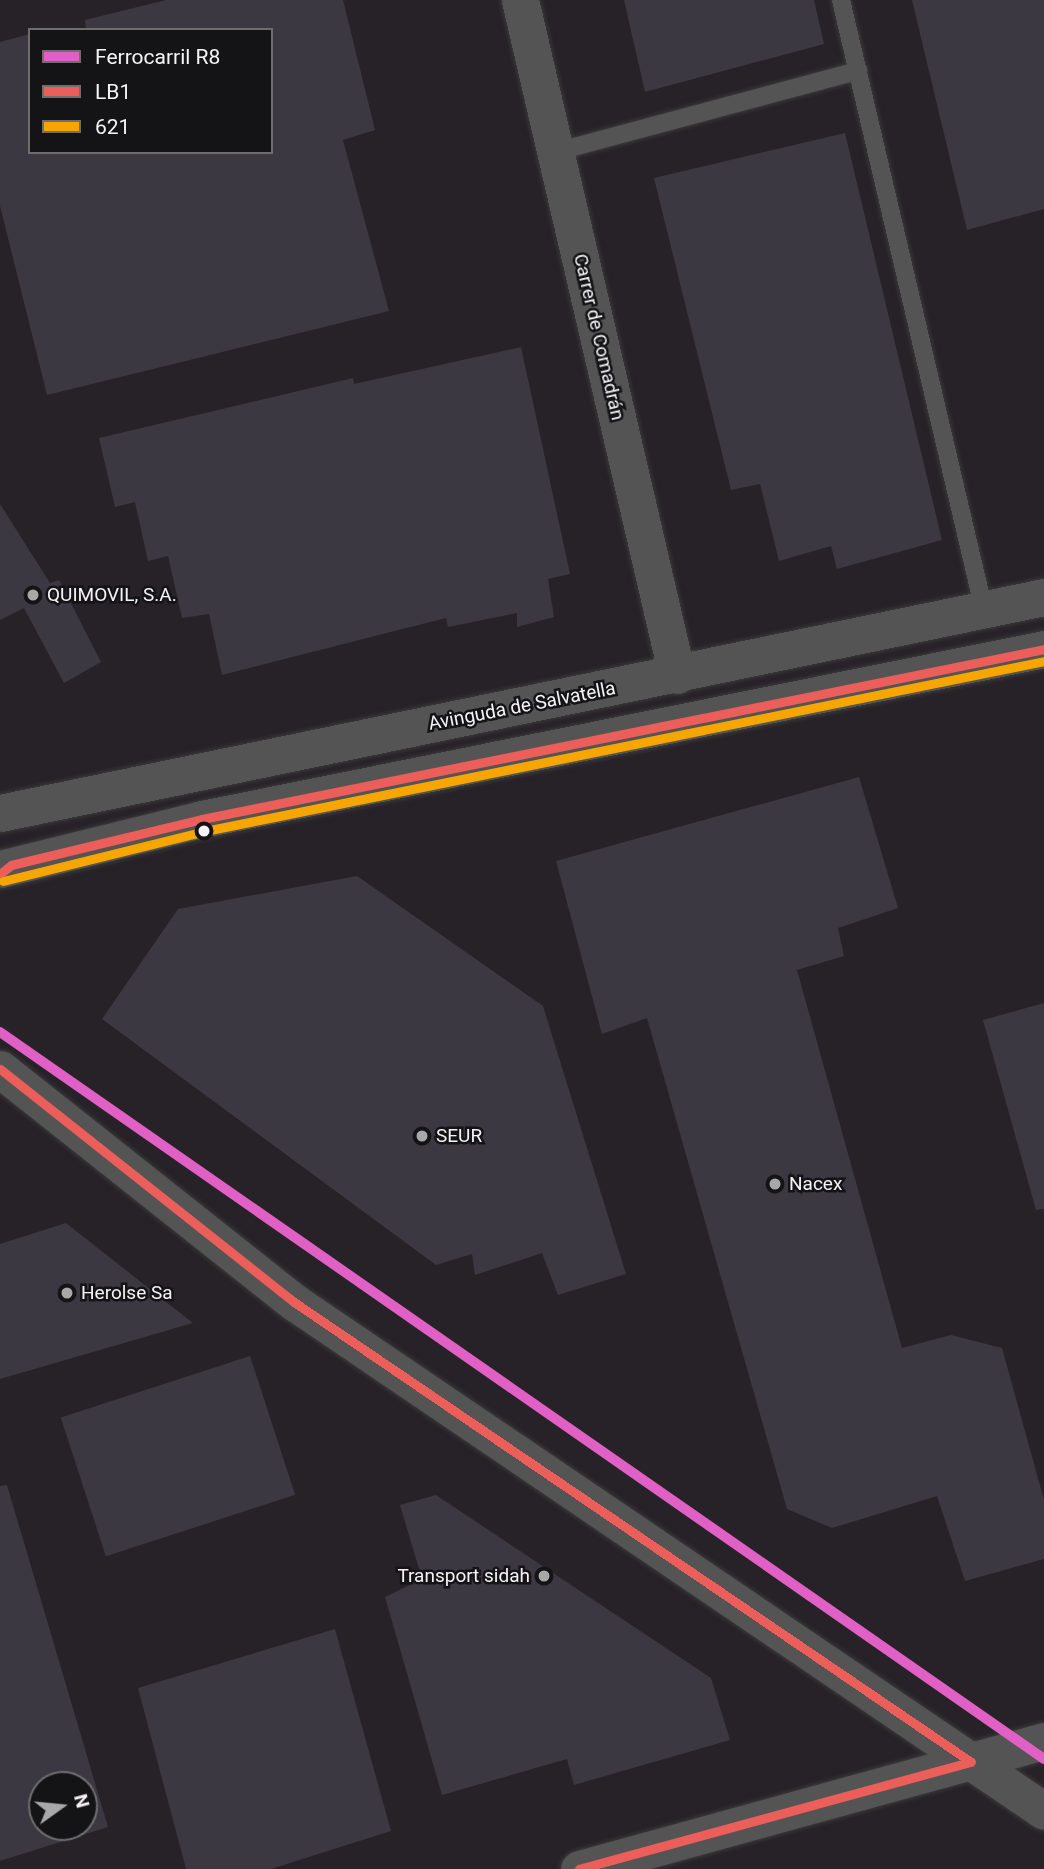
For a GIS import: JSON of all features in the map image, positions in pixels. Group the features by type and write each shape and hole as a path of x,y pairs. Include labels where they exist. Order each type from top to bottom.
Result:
{"street":[{"name":"Carrer de Comadrán","path":"520,0 677,675"},
{"name":"Avinguda de Salvatella","path":"0,813 1044,597"},
{"path":"4,869 202,819 1044,649"},
{"path":"0,1069 293,1302 1044,1811"},
{"path":"579,1869 1044,1741"}],"lane":[{"path":"841,0 984,610"},
{"path":"555,152 858,71"}],"shaded area":[{"path":"0,0 1044,0 1044,1869 0,1869"}],"building":[{"path":"166,0 343,0 375,130 343,140 389,311 47,395 0,206 0,42 28,35 28,154 273,154 273,28 86,28 85,20"},
{"path":"624,0 814,0 824,44 645,92"},
{"path":"912,0 1044,0 1044,209 967,230"},
{"path":"845,133 942,540 837,569 831,546 779,561 760,484 731,490 654,178"},
{"path":"521,347 570,574 548,579 554,617 517,627 517,613 448,627 446,618 222,675 209,614 182,618 168,556 148,561 135,502 115,507 99,438 353,378 354,384"},
{"name":"QUIMOVIL, S.A.","path":"0,504 50,583 59,580 101,662 64,683 24,608 0,620"},
{"name":"Nacex","path":"859,777 898,908 838,928 844,956 797,970 902,1348 951,1335 1002,1348 1044,1500 1044,1559 965,1581 937,1496 832,1528 787,1509 647,1018 602,1034 556,861"},
{"name":"SEUR","path":"357,876 543,1006 626,1274 558,1295 542,1253 475,1275 472,1254 436,1265 102,1019 178,909"},
{"path":"1044,1003 1044,1209 1036,1210 983,1020"},
{"path":"66,1223 193,1323 0,1379 0,1244"},
{"path":"250,1356 295,1495 106,1556 61,1417"},
{"path":"7,1485 91,1771 28,1771 28,1841 64,1841 0,1861 0,1486"},
{"path":"436,1495 711,1678 730,1740 574,1785 567,1759 442,1795 385,1597 422,1579 400,1505"},
{"path":"335,1629 391,1831 271,1869 186,1869 138,1688"},
{"path":"98,1793 108,1827 98,1830"}],"rail line":[{"name":"R8","path":"0,1032 1044,1759"}],"transit line":[{"name":"LB1","path":"0,874 11,865 202,819 1044,649"},
{"name":"621","path":"3,881 205,831 1044,661"},
{"name":"LB1","path":"0,1069 294,1302 971,1762"},
{"name":"LB1","path":"579,1869 971,1762"}],"place":[{"name":"QUIMOVIL, S.A.","path":"33,595"},
{"name":"SEUR","path":"422,1136"},
{"name":"Nacex","path":"775,1184"},
{"name":"Herolse Sa","path":"67,1293"},
{"name":"Transport sidah","path":"544,1576"}]}
